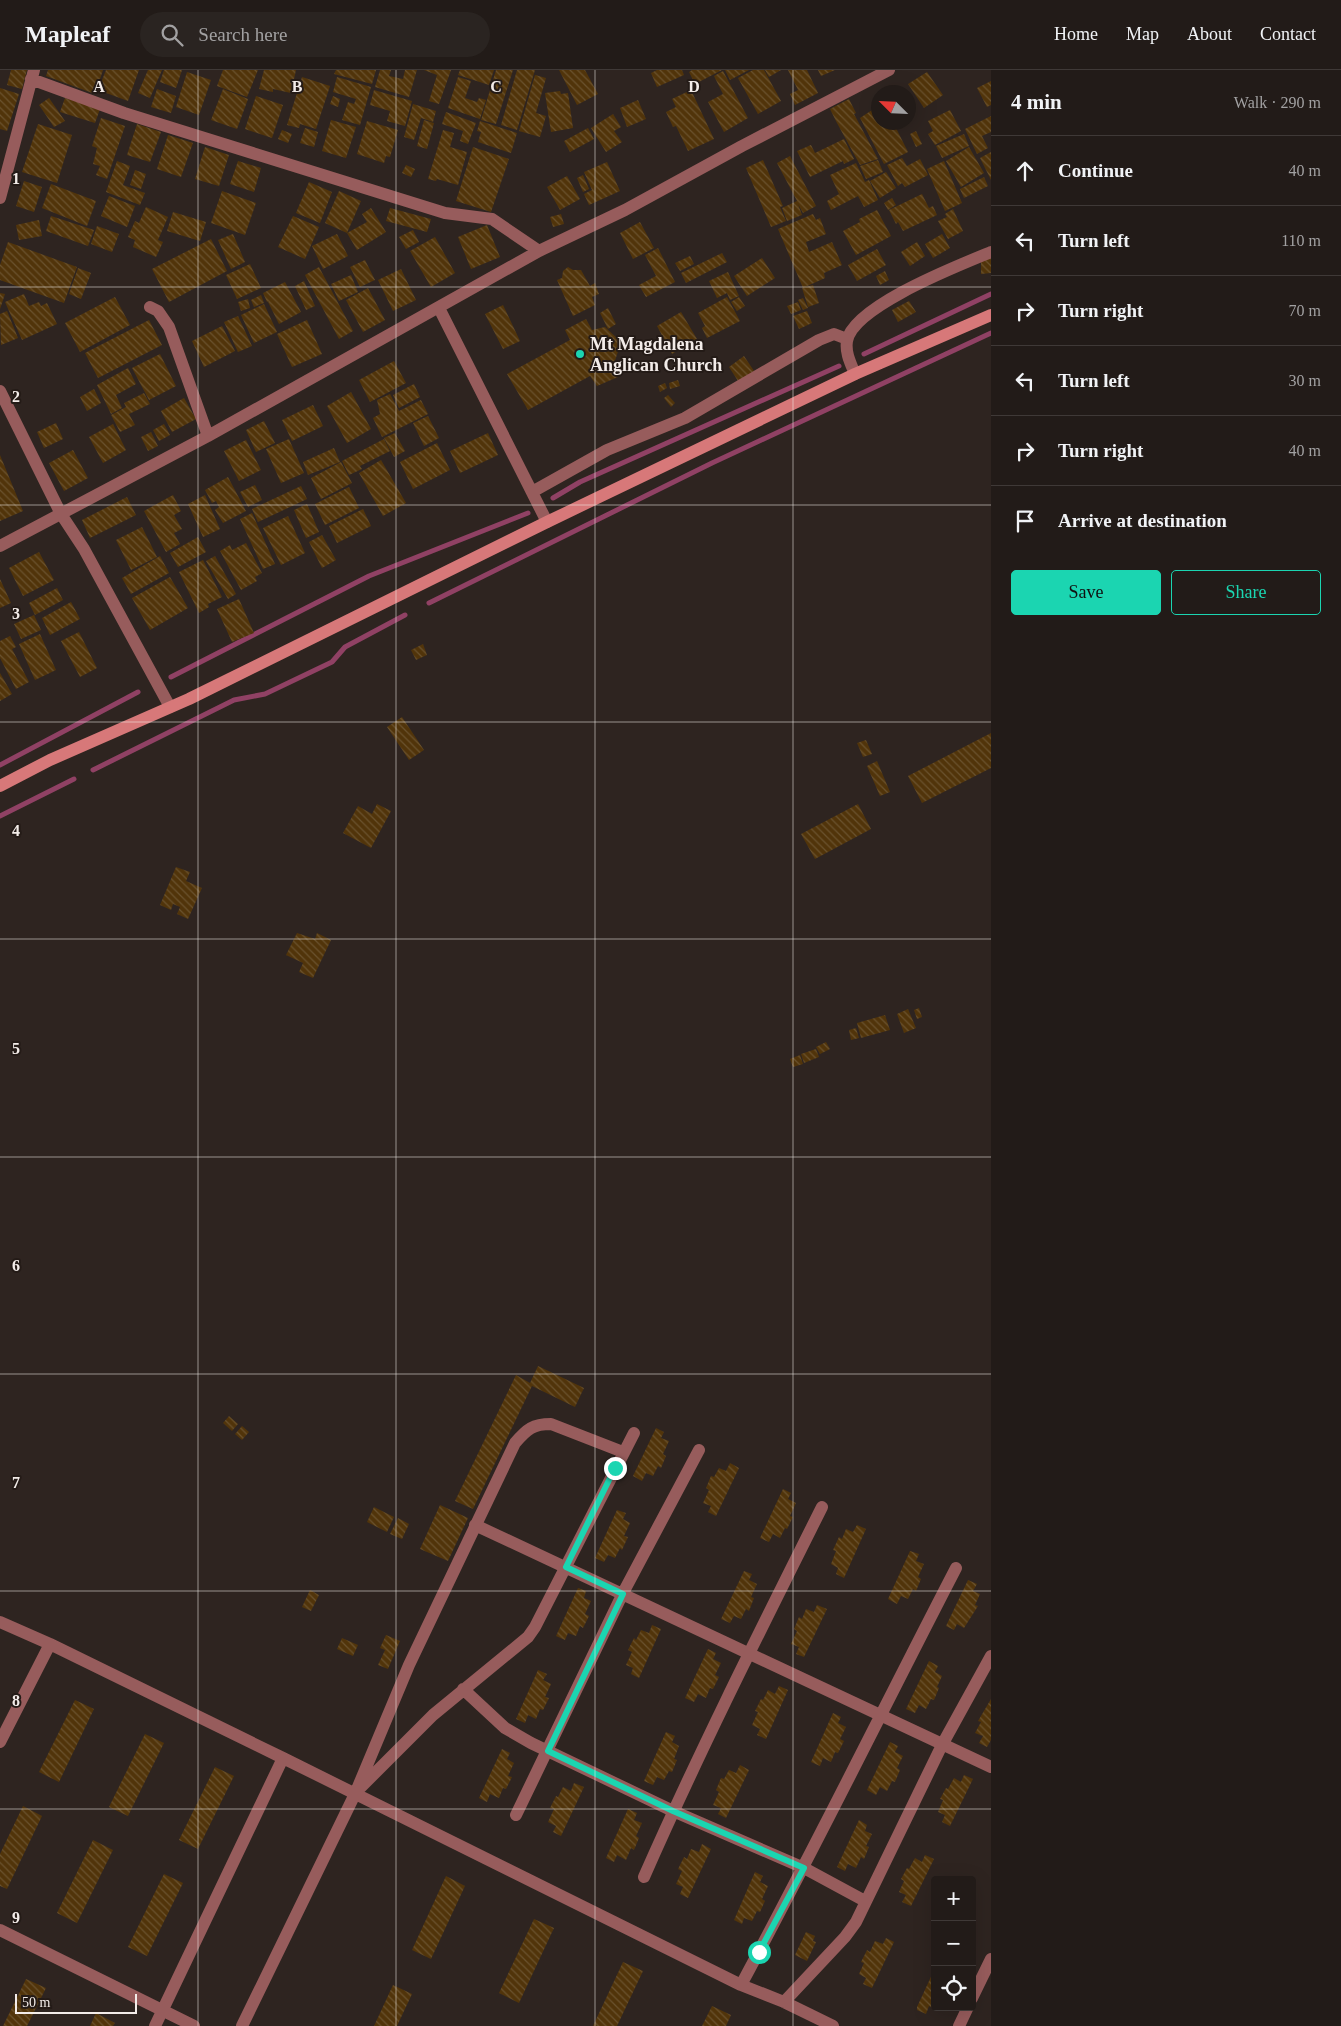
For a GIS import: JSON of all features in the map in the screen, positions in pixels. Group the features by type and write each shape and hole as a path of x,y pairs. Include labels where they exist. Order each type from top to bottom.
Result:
{"main road":[{"path":"0,786 50,760 170,707 547,522 855,374 991,316"}],"street":[{"path":"0,546 208,436 539,251 625,210 742,146 889,70"},
{"path":"0,198 33,75 124,113 446,214 492,219 539,251"},
{"path":"855,374 847,351 847,339 855,325 887,301 929,277 991,252"},
{"path":"150,307 158,311 169,327 208,436"},
{"path":"439,308 547,522"},
{"path":"532,492 607,450 685,418 819,340 834,334 847,339"},
{"path":"0,391 61,514 84,549 170,707"},
{"path":"242,2026 355,1794 409,1665 516,1443 526,1431 539,1424 551,1424 623,1452"},
{"path":"355,1794 433,1715 528,1637 634,1433"},
{"path":"516,1815 623,1594 699,1450"},
{"path":"644,1877 673,1811 749,1653 822,1507"},
{"path":"475,1525 991,1767"},
{"path":"741,1985 804,1868 880,1714 956,1568"},
{"path":"0,1622 50,1644 284,1758 741,1985 784,2002 833,2026"},
{"path":"0,1742 50,1644"},
{"path":"784,2002 845,1937 856,1922 942,1745 991,1656"},
{"path":"463,1689 505,1728 548,1751 673,1811 804,1868 866,1901"},
{"path":"155,2026 284,1758"},
{"path":"0,1930 194,2026"},
{"path":"976,1990 991,1959"},
{"path":"959,2026 966,2011"}],"building":[{"path":"11,70 27,70 22,89 7,85"},
{"path":"48,70 103,70 95,94 46,76"},
{"path":"106,70 139,70 128,101 98,90"},
{"path":"148,70 162,70 150,98 138,93"},
{"path":"164,70 182,70 176,88 160,82"},
{"path":"223,70 258,70 247,97 217,86"},
{"path":"264,70 296,70 291,93 273,89 273,92 259,89"},
{"path":"336,70 376,70 372,84 334,74"},
{"path":"380,70 391,70 389,76 403,79 405,70 417,70 409,97 375,87"},
{"path":"424,70 451,70 439,104 429,101 437,75"},
{"path":"460,70 494,70 489,85 458,75"},
{"path":"496,70 513,70 496,124 481,120"},
{"path":"517,70 535,70 517,130 501,125"},
{"path":"559,70 585,70 598,94 577,105"},
{"path":"657,70 682,70 684,75 657,87 651,73"},
{"path":"692,70 722,70 695,84 689,72"},
{"path":"725,70 749,70 730,80"},
{"path":"753,70 764,70 781,101 758,114 738,78"},
{"path":"765,70 781,70 769,77"},
{"path":"788,70 807,70 818,93 795,105 790,94 798,90"},
{"path":"818,70 835,70 821,76"},
{"path":"723,71 748,118 724,132 708,102 723,94 714,76"},
{"path":"187,72 211,80 199,115 176,107"},
{"path":"927,72 943,95 924,108 916,96 916,85 908,84"},
{"path":"535,75 546,78 536,113 546,116 540,137 519,131"},
{"path":"302,77 330,86 316,129 300,124 299,128 287,125"},
{"path":"337,77 371,87 360,125 342,120 348,102 354,104 356,99 333,92"},
{"path":"458,77 471,81 465,98 477,102 479,98 486,100 480,119 448,108"},
{"path":"991,81 991,105 987,107 977,88"},
{"path":"0,88 19,94 7,131 0,129"},
{"path":"157,89 176,96 171,113 151,107"},
{"path":"223,89 248,99 237,129 211,120"},
{"path":"374,90 412,101 405,126 387,121 390,111 370,105"},
{"path":"691,90 714,139 688,151 676,126 673,127 666,112 676,107 672,99"},
{"path":"560,91 561,94 568,93 573,128 551,132 545,93"},
{"path":"256,96 283,105 272,138 245,129"},
{"path":"333,96 340,99 338,107 330,104"},
{"path":"49,98 65,121 54,127 39,105"},
{"path":"65,98 100,109 95,123 60,112"},
{"path":"849,99 856,113 854,114 878,159 860,165 830,109"},
{"path":"638,100 646,119 627,127 620,108"},
{"path":"413,104 436,111 433,122 421,118 414,140 404,137"},
{"path":"950,110 961,131 935,145 928,134 933,131 928,121"},
{"path":"871,111 871,130 897,130 908,152 884,164 860,118"},
{"path":"446,112 476,123 468,144 460,141 463,131 442,124"},
{"path":"613,114 621,127 614,131 622,142 606,152 591,128"},
{"path":"991,116 991,132 982,136 988,148 977,154 965,129"},
{"path":"101,118 125,126 107,179 96,175 100,166 93,164 97,148 92,146"},
{"path":"331,120 356,127 346,158 322,151"},
{"path":"424,120 434,123 427,149 417,146"},
{"path":"367,121 398,130 390,157 386,156 384,163 357,154"},
{"path":"480,121 517,133 511,153 478,142 481,132 477,131"},
{"path":"38,124 72,135 57,183 22,172"},
{"path":"137,124 161,132 150,162 127,155"},
{"path":"305,128 318,132 314,147 300,143"},
{"path":"588,128 594,139 570,152 564,141"},
{"path":"282,130 292,134 288,143 278,139"},
{"path":"443,130 454,133 450,147 467,152 458,185 437,179 436,181 428,179"},
{"path":"916,131 922,144 916,147 910,134"},
{"path":"964,134 969,146 942,158 936,146"},
{"path":"168,135 193,143 181,177 157,169"},
{"path":"844,139 854,159 844,164 843,161 810,177 797,151 811,145 815,153"},
{"path":"205,147 229,155 219,186 195,179"},
{"path":"473,147 509,159 491,212 456,201"},
{"path":"969,147 984,173 961,187 946,161"},
{"path":"991,152 991,180 980,158"},
{"path":"790,156 816,206 803,213 798,204 802,215 787,221 782,208 797,201 777,163"},
{"path":"902,158 907,166 920,159 928,175 905,187 902,183 898,186 887,165"},
{"path":"763,160 783,206 780,207 786,221 771,227 746,168"},
{"path":"878,160 883,172 866,179 860,166"},
{"path":"117,161 130,166 123,185 145,193 140,205 106,192"},
{"path":"238,161 261,168 254,192 230,184"},
{"path":"944,161 962,203 945,211 927,169"},
{"path":"607,162 620,191 589,205 584,194 592,190 584,172"},
{"path":"856,163 865,182 869,180 878,200 864,207 858,196 831,210 827,201 839,194 830,175"},
{"path":"406,165 415,169 411,177 402,173"},
{"path":"135,170 146,174 141,189 130,185"},
{"path":"886,172 896,188 880,198 870,181"},
{"path":"583,175 589,189 583,192 577,178"},
{"path":"567,176 580,199 560,210 547,187"},
{"path":"984,177 988,186 964,198 960,189"},
{"path":"24,181 42,187 34,212 16,206"},
{"path":"309,182 332,192 320,223 296,213"},
{"path":"51,184 96,201 87,226 42,208"},
{"path":"222,191 256,203 245,235 211,223"},
{"path":"339,191 361,201 347,233 325,223"},
{"path":"922,194 929,208 933,206 937,215 903,231 898,222 896,224 889,210"},
{"path":"109,196 135,206 127,227 101,216"},
{"path":"892,198 896,205 888,210 884,203"},
{"path":"146,207 168,217 158,240 163,242 156,257 133,247 135,240 128,237 135,221 139,223"},
{"path":"371,208 386,232 357,250 347,233 367,222 362,214"},
{"path":"390,208 431,219 427,232 386,221"},
{"path":"953,209 963,231 948,239 938,221 947,217 945,214"},
{"path":"877,210 891,236 856,255 843,231 860,222 859,219"},
{"path":"173,212 206,222 200,241 167,231"},
{"path":"561,214 564,224 553,227 550,217"},
{"path":"813,214 816,220 820,218 826,234 806,242 809,252 832,242 842,265 824,273 825,278 803,288 778,229"},
{"path":"51,216 94,230 88,246 46,231"},
{"path":"293,216 319,227 305,259 278,247"},
{"path":"39,220 42,236 19,240 16,225"},
{"path":"640,222 654,248 633,259 620,233"},
{"path":"487,225 500,257 471,269 458,237"},
{"path":"97,226 119,234 112,252 91,244"},
{"path":"413,230 419,242 406,249 399,237"},
{"path":"233,234 245,262 231,269 218,240"},
{"path":"337,234 348,256 323,269 312,246"},
{"path":"942,234 950,248 933,258 925,244"},
{"path":"435,237 455,273 431,287 410,251"},
{"path":"211,239 227,271 169,302 152,269"},
{"path":"8,242 77,267 64,303 0,280 0,265"},
{"path":"917,242 925,256 910,266 901,252"},
{"path":"658,248 675,282 646,297 639,285 656,276 645,255"},
{"path":"877,249 886,265 857,281 848,265"},
{"path":"722,253 727,262 686,283 681,273"},
{"path":"690,256 694,264 680,271 675,263"},
{"path":"981,256 991,256 991,273 981,274"},
{"path":"762,258 775,278 747,296 734,276"},
{"path":"365,260 375,280 360,287 350,267"},
{"path":"250,264 261,288 237,299 226,275"},
{"path":"319,267 353,331 339,339 305,275"},
{"path":"568,267 573,270 581,270 590,286 595,283 599,294 592,297 595,305 573,316 557,280 562,278 563,271"},
{"path":"78,268 91,273 81,299 69,294"},
{"path":"401,269 416,300 393,311 378,280"},
{"path":"885,271 889,280 880,285 876,276"},
{"path":"728,272 739,296 730,300 727,293 717,298 709,281"},
{"path":"351,275 358,292 339,301 331,284"},
{"path":"304,281 315,306 306,310 295,286"},
{"path":"285,282 301,312 279,324 269,301 267,302 263,293"},
{"path":"813,285 819,303 808,307 802,288"},
{"path":"368,288 385,320 363,332 346,300"},
{"path":"0,293 5,294 0,309"},
{"path":"24,294 29,306 39,302 41,306 47,303 57,324 22,340 5,302"},
{"path":"261,295 264,303 254,307 251,300"},
{"path":"115,297 130,325 80,352 65,323"},
{"path":"727,297 740,321 707,338 702,328 705,326 698,313"},
{"path":"739,297 745,306 737,311 731,302"},
{"path":"803,298 808,308 803,310 798,300"},
{"path":"248,299 250,308 241,311 238,302"},
{"path":"909,301 916,312 898,322 892,310"},
{"path":"798,302 801,310 791,314 787,306"},
{"path":"264,304 277,332 254,343 241,315"},
{"path":"503,305 520,341 503,349 485,314"},
{"path":"608,308 616,324 608,329 600,313"},
{"path":"7,311 18,338 1,345 0,314"},
{"path":"807,311 812,323 799,329 793,316"},
{"path":"681,312 697,339 672,354 657,326"},
{"path":"238,316 252,346 238,352 224,322"},
{"name":"Mt Magdalena Anglican Church","path":"586,319 592,330 605,327 621,342 613,367 618,377 597,386 590,376 528,410 507,374 570,340 565,330"},
{"path":"149,320 162,345 98,378 85,353"},
{"path":"307,320 322,354 292,367 277,334"},
{"path":"222,326 235,351 204,367 192,341"},
{"path":"160,354 176,386 149,400 132,368"},
{"path":"744,356 754,371 738,381 729,367"},
{"path":"394,361 406,383 370,402 359,380"},
{"path":"128,368 136,384 116,395 122,408 111,414 97,385"},
{"path":"678,380 680,386 670,389 669,383"},
{"path":"665,383 667,388 660,392 658,386"},
{"path":"414,384 420,397 399,408 393,395"},
{"path":"94,389 101,403 87,411 80,397"},
{"path":"351,392 371,429 347,443 327,406"},
{"path":"144,393 150,404 129,414 135,425 120,432 111,415 126,407 124,403"},
{"path":"390,394 399,411 421,400 428,414 382,437 373,418 380,414 377,400"},
{"path":"668,395 675,403 671,407 664,398"},
{"path":"184,398 196,419 172,432 161,411"},
{"path":"313,405 323,426 292,441 282,420"},
{"path":"428,416 439,438 424,446 413,423"},
{"path":"264,421 275,443 256,452 246,430"},
{"path":"56,423 63,439 44,448 37,432"},
{"path":"113,424 126,450 103,463 89,437"},
{"path":"164,424 170,435 159,441 153,430"},
{"path":"151,432 158,446 148,451 141,437"},
{"path":"395,433 405,451 394,457 384,438"},
{"path":"488,433 498,455 460,473 450,451"},
{"path":"289,439 304,473 281,483 266,449"},
{"path":"384,439 390,451 360,466 362,469 349,475 342,461"},
{"path":"246,440 261,470 239,481 224,451"},
{"path":"437,443 450,470 413,489 400,462"},
{"path":"334,448 340,462 308,475 303,462"},
{"path":"73,450 88,478 64,491 49,463"},
{"path":"0,455 23,511 0,521"},
{"path":"381,460 406,503 383,516 359,473"},
{"path":"341,462 352,483 321,499 311,478"},
{"path":"228,477 246,511 223,523 215,510 219,507 216,501 212,503 205,490"},
{"path":"255,485 262,500 248,507 240,492"},
{"path":"301,486 307,499 258,522 252,509"},
{"path":"349,487 359,508 325,525 315,504"},
{"path":"173,495 181,511 174,515 182,529 174,533 180,544 166,552 144,511"},
{"path":"205,495 220,529 203,537 188,504"},
{"path":"127,497 136,515 90,538 82,520"},
{"path":"307,504 319,532 306,538 294,510"},
{"path":"363,509 371,526 337,543 329,526"},
{"path":"252,513 275,564 263,569 240,519"},
{"path":"288,516 305,553 281,565 263,528"},
{"path":"142,527 157,557 131,570 116,540"},
{"path":"322,535 336,560 322,568 309,542"},
{"path":"198,537 206,552 178,567 170,553"},
{"path":"246,543 262,573 255,577 257,581 241,590 220,551 230,545 232,550"},
{"path":"39,552 54,580 23,596 9,568"},
{"path":"160,556 169,573 131,594 122,578"},
{"path":"215,556 236,594 228,599 206,561"},
{"path":"203,560 222,597 208,604 209,607 199,613 179,572"},
{"path":"170,577 188,608 150,630 132,598"},
{"path":"0,579 11,603 0,608"},
{"path":"57,588 63,600 35,615 29,603"},
{"path":"239,599 254,633 232,642 217,609"},
{"path":"71,602 80,619 50,635 42,618"},
{"path":"34,615 41,630 21,639 14,624"},
{"path":"79,632 97,668 80,677 61,641"},
{"path":"40,634 56,670 35,680 19,644"},
{"path":"10,636 16,647 12,649 29,682 16,689 0,658 0,641"},
{"path":"423,644 427,655 416,660 411,650"},
{"path":"0,673 12,694 0,701"},
{"path":"402,717 424,750 409,760 387,727"},
{"path":"991,733 991,768 922,803 908,776"},
{"path":"866,740 872,754 863,757 857,743"},
{"path":"877,761 890,792 880,796 867,766"},
{"path":"377,804 391,811 371,848 343,833 358,806 372,814"},
{"path":"858,804 871,829 815,859 801,834"},
{"path":"176,867 190,872 186,881 202,888 188,919 177,914 180,907 173,904 171,910 160,905"},
{"path":"297,933 315,939 317,933 331,940 313,978 299,972 303,963 286,955"},
{"path":"919,1008 922,1017 917,1019 914,1010"},
{"path":"908,1009 916,1028 904,1033 897,1014"},
{"path":"885,1015 890,1030 861,1038 857,1023"},
{"path":"856,1028 859,1038 851,1040 849,1030"},
{"path":"826,1042 830,1049 820,1054 816,1047"},
{"path":"816,1049 819,1057 804,1063 801,1054"},
{"path":"800,1055 803,1064 793,1067 790,1059"},
{"path":"538,1366 584,1388 575,1407 532,1386 473,1509 455,1501 516,1375 530,1383"},
{"path":"229,1416 238,1424 232,1431 223,1423"},
{"path":"242,1426 249,1432 242,1440 235,1434"},
{"path":"656,1428 664,1432 661,1438 669,1441 663,1454 666,1456 661,1468 658,1466 653,1476 646,1473 642,1481 633,1476"},
{"path":"730,1463 739,1468 716,1516 708,1512 711,1506 703,1503 709,1490 706,1488 711,1476 714,1477 719,1468 726,1471"},
{"path":"783,1489 791,1493 788,1499 796,1503 790,1516 793,1517 780,1538 773,1534 769,1542 760,1538"},
{"path":"440,1505 468,1518 448,1561 420,1549"},
{"path":"374,1507 394,1517 387,1532 367,1522"},
{"path":"617,1510 626,1513 623,1519 630,1523 624,1536 628,1537 622,1550 620,1548 615,1558 608,1555 604,1562 595,1558"},
{"path":"398,1518 409,1524 402,1539 390,1534"},
{"path":"857,1525 866,1529 844,1578 836,1574 838,1568 831,1564 836,1551 833,1550 839,1537 842,1539 846,1529 853,1532"},
{"path":"910,1551 919,1554 916,1561 924,1564 918,1577 921,1579 916,1591 913,1589 908,1599 901,1596 897,1604 888,1599"},
{"path":"744,1571 752,1574 749,1580 757,1584 751,1597 754,1598 749,1611 746,1609 741,1619 734,1616 730,1623 721,1619"},
{"path":"968,1580 977,1584 973,1591 980,1594 975,1605 978,1606 964,1628 957,1624 954,1630 946,1626"},
{"path":"578,1588 586,1591 584,1598 591,1601 585,1614 589,1616 583,1628 580,1626 576,1636 568,1633 565,1640 556,1636"},
{"path":"310,1590 319,1595 311,1611 302,1607"},
{"path":"817,1605 827,1609 804,1657 796,1654 799,1647 791,1644 797,1631 794,1629 799,1617 802,1619 806,1609 814,1612"},
{"path":"652,1625 661,1629 639,1678 631,1674 633,1668 626,1665 632,1652 628,1650 634,1638 636,1640 641,1630 649,1633"},
{"path":"386,1635 400,1641 388,1669 378,1665 385,1650 380,1648"},
{"path":"342,1638 358,1645 353,1656 337,1649"},
{"path":"708,1649 716,1653 713,1659 721,1663 715,1675 719,1677 713,1689 710,1688 706,1698 698,1694 694,1702 685,1698"},
{"path":"929,1661 938,1666 935,1672 942,1676 937,1687 939,1688 934,1700 931,1699 926,1709 919,1705 915,1713 906,1709"},
{"path":"538,1670 547,1674 543,1680 551,1684 545,1697 549,1698 543,1710 540,1709 536,1719 528,1715 525,1723 516,1719"},
{"path":"779,1686 788,1690 766,1739 757,1735 760,1729 752,1725 758,1712 755,1711 768,1690 775,1694"},
{"path":"991,1699 991,1740 987,1747 979,1743 983,1736 975,1733 981,1722 978,1721"},
{"path":"75,1700 94,1709 59,1782 39,1772"},
{"path":"833,1713 841,1717 838,1723 846,1727 840,1739 844,1741 838,1753 835,1752 831,1762 823,1758 820,1766 811,1762"},
{"path":"666,1732 675,1736 672,1742 679,1746 674,1759 677,1760 672,1772 669,1771 664,1780 657,1777 653,1785 644,1781"},
{"path":"145,1734 164,1743 128,1816 109,1807"},
{"path":"890,1742 898,1746 895,1752 903,1756 897,1768 900,1770 895,1782 892,1781 887,1791 880,1787 876,1795 867,1790"},
{"path":"502,1749 510,1753 507,1759 514,1763 508,1776 512,1777 506,1789 503,1788 499,1798 490,1794 487,1802 479,1798"},
{"path":"740,1765 749,1770 726,1818 718,1814 721,1808 713,1805 719,1792 716,1790 721,1778 724,1779 729,1770 736,1773"},
{"path":"215,1767 234,1776 198,1849 179,1840"},
{"path":"964,1775 973,1779 950,1826 942,1822 945,1815 938,1812 943,1800 940,1799 954,1778 961,1782"},
{"path":"574,1783 584,1787 561,1836 553,1832 556,1826 548,1822 554,1809 550,1808 563,1787 571,1791"},
{"path":"23,1806 42,1816 7,1889 0,1886 0,1854"},
{"path":"628,1809 637,1813 634,1820 642,1823 636,1836 639,1838 634,1850 631,1848 626,1860 617,1855 614,1862 606,1858"},
{"path":"859,1820 867,1825 865,1831 872,1834 866,1846 869,1847 864,1859 861,1857 856,1868 848,1864 845,1871 837,1867"},
{"path":"93,1840 113,1850 77,1923 57,1913"},
{"path":"702,1844 711,1849 688,1898 680,1894 683,1887 676,1884 682,1871 678,1869 684,1857 687,1859 691,1849 699,1852"},
{"path":"925,1855 934,1859 911,1906 902,1902 906,1895 899,1892 904,1881 901,1879 915,1858 922,1862"},
{"path":"755,1872 763,1876 760,1882 768,1886 762,1899 765,1901 760,1912 757,1911 752,1921 744,1918 742,1924 734,1920"},
{"path":"164,1874 183,1883 147,1956 128,1947"},
{"path":"446,1876 465,1886 431,1959 412,1950"},
{"path":"534,1919 554,1928 519,2003 499,1993"},
{"path":"806,1932 815,1936 813,1941 816,1942 807,1961 795,1955"},
{"path":"886,1938 894,1942 872,1988 863,1984 866,1978 859,1974 864,1963 861,1962 867,1950 870,1952 875,1941 883,1944"},
{"path":"623,1962 643,1971 617,2026 593,2026"},
{"path":"931,1977 931,2007 929,2006 926,2014 917,2010"},
{"path":"26,1979 46,1988 27,2026 3,2026"},
{"path":"393,1985 412,1994 397,2026 374,2026"},
{"path":"712,2006 731,2015 726,2026 702,2026"},
{"path":"96,2013 115,2023 113,2026 90,2026"}],"waterway":[{"path":"864,354 991,294"},
{"path":"429,603 712,463 991,333"},
{"path":"553,498 580,482 839,366"},
{"path":"171,677 369,576 528,513"},
{"path":"93,770 234,700 265,694 332,662 345,647 405,615"},
{"path":"0,765 138,692"},
{"path":"0,816 74,779"}],"place":[{"name":"Mt Magdalena Anglican Church","path":"580,354"}],"route":[{"path":"615,1468 566,1567 623,1594 548,1751 673,1811 804,1868 759,1952"}]}
